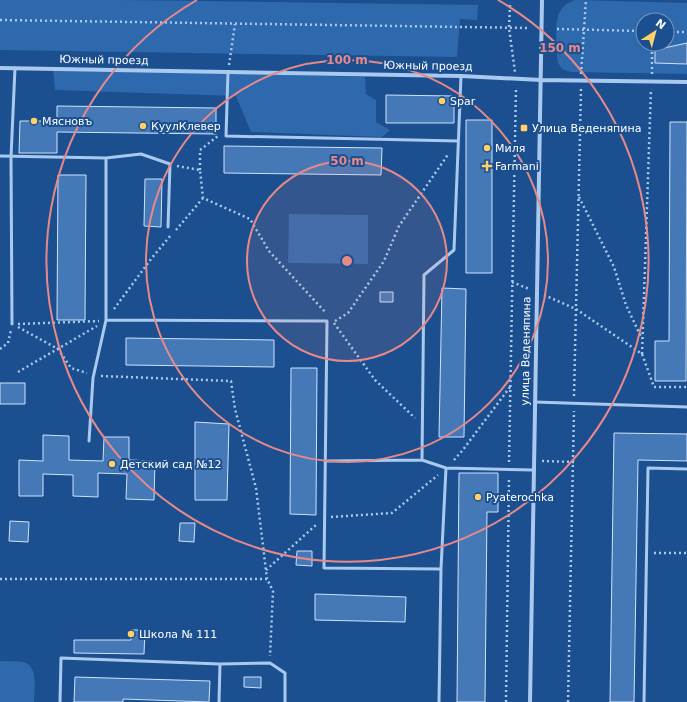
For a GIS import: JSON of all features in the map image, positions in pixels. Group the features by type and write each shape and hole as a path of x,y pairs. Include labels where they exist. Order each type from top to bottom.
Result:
{"street":[{"name":"улица Веденяпина","path":"530,702 542,0"},
{"name":"Южный проезд","path":"0,68 461,76 541,80 687,82"}],"lane":[{"path":"12,324 11,156 15,68"},
{"path":"228,72 226,136 458,141"},
{"path":"422,460 424,275 454,250 461,76"},
{"path":"0,156 106,158 141,154 170,164 168,227"},
{"path":"89,441 93,376 106,320 106,158"},
{"path":"106,320 327,321 324,568 441,569"},
{"path":"535,402 687,407"},
{"path":"325,461 422,460 446,468 534,470"},
{"path":"439,702 441,569 446,468"},
{"path":"644,702 648,468 687,469"},
{"path":"60,702 61,658 220,664 270,663 285,672 284,702"},
{"path":"219,702 220,664"}],"path":[{"path":"568,702 578,196 581,80 586,0"},
{"path":"506,702 516,79 509,28 510,5"},
{"path":"0,20 529,28"},
{"path":"228,72 235,24"},
{"path":"557,29 635,31"},
{"path":"675,32 687,32"},
{"path":"652,52 642,354 654,387 687,387"},
{"path":"18,372 106,320 150,259 203,198 200,170 200,150 227,129"},
{"path":"327,321 334,322 348,313 384,261 399,226 458,141"},
{"path":"170,164 200,170"},
{"path":"578,196 614,267 626,305 642,339"},
{"path":"203,198 250,219 269,251 334,322 375,380 422,425"},
{"path":"512,282 576,308 642,354"},
{"path":"12,324 106,320"},
{"path":"0,349 8,343 12,324"},
{"path":"12,324 58,349 71,368 93,376 231,381 235,409 256,488 267,579 273,591 270,663"},
{"path":"266,570 325,517 392,513 446,468 462,451 511,386"},
{"path":"646,553 687,553"},
{"path":"0,578 267,579"}],"shaded area":[{"path":"0,0 123,0 478,5 477,20 460,19 457,57 0,50"},
{"path":"576,0 687,3 687,74 571,72 562,69 558,63 556,31 557,22 562,8 568,3"},
{"path":"53,69 365,77 366,94 376,100 376,122 390,130 382,137 251,132 236,96 55,90"},
{"path":"289,214 368,215 368,264 288,263"},
{"path":"0,661 14,661 28,664 34,673 34,702 0,702"}],"building":[{"path":"687,43 687,64 655,63 655,52 675,52 675,46"},
{"path":"386,95 454,96 454,123 386,123"},
{"path":"57,106 216,108 216,134 57,132 57,153 19,153 20,121 57,121"},
{"path":"466,120 492,120 492,273 466,273"},
{"path":"670,122 687,122 686,381 655,381 655,341 669,341"},
{"path":"224,146 382,148 381,175 224,173"},
{"path":"58,175 86,175 85,320 57,320"},
{"path":"145,179 162,179 161,227 144,226"},
{"path":"442,288 466,289 464,437 439,437"},
{"path":"380,292 393,292 393,302 380,302"},
{"path":"126,338 274,340 274,367 126,365"},
{"path":"291,368 317,368 316,515 290,514"},
{"path":"0,383 25,383 25,404 0,404"},
{"path":"195,422 229,424 227,500 195,500"},
{"path":"614,433 687,434 687,461 638,460 634,702 610,702"},
{"path":"43,435 69,436 69,460 103,461 104,437 129,437 129,460 155,461 154,500 126,499 127,474 98,473 98,497 73,496 73,475 43,474 43,496 19,496 19,460 43,461"},
{"path":"459,473 498,473 498,512 487,512 485,702 457,702"},
{"path":"10,521 29,522 28,542 9,541"},
{"path":"180,523 195,523 194,542 179,541"},
{"path":"297,551 312,551 312,566 296,565"},
{"path":"315,594 406,597 405,622 315,620"},
{"path":"131,630 145,630 144,654 74,653 74,640 131,640"},
{"path":"75,677 210,681 209,702 123,699 123,702 74,702"},
{"path":"244,677 261,677 261,688 244,687"}],"place":[{"name":"Spar","path":"442,101"},
{"name":"Мясновъ","path":"34,121"},
{"name":"КуулКлевер","path":"143,126"},
{"name":"Улица Веденяпина","path":"524,128"},
{"name":"Миля","path":"487,148"},
{"name":"Farmani","path":"487,166"},
{"name":"Детский сад №12","path":"112,464"},
{"name":"Pyaterochka","path":"478,497"},
{"name":"Школа № 111","path":"131,634"}]}
